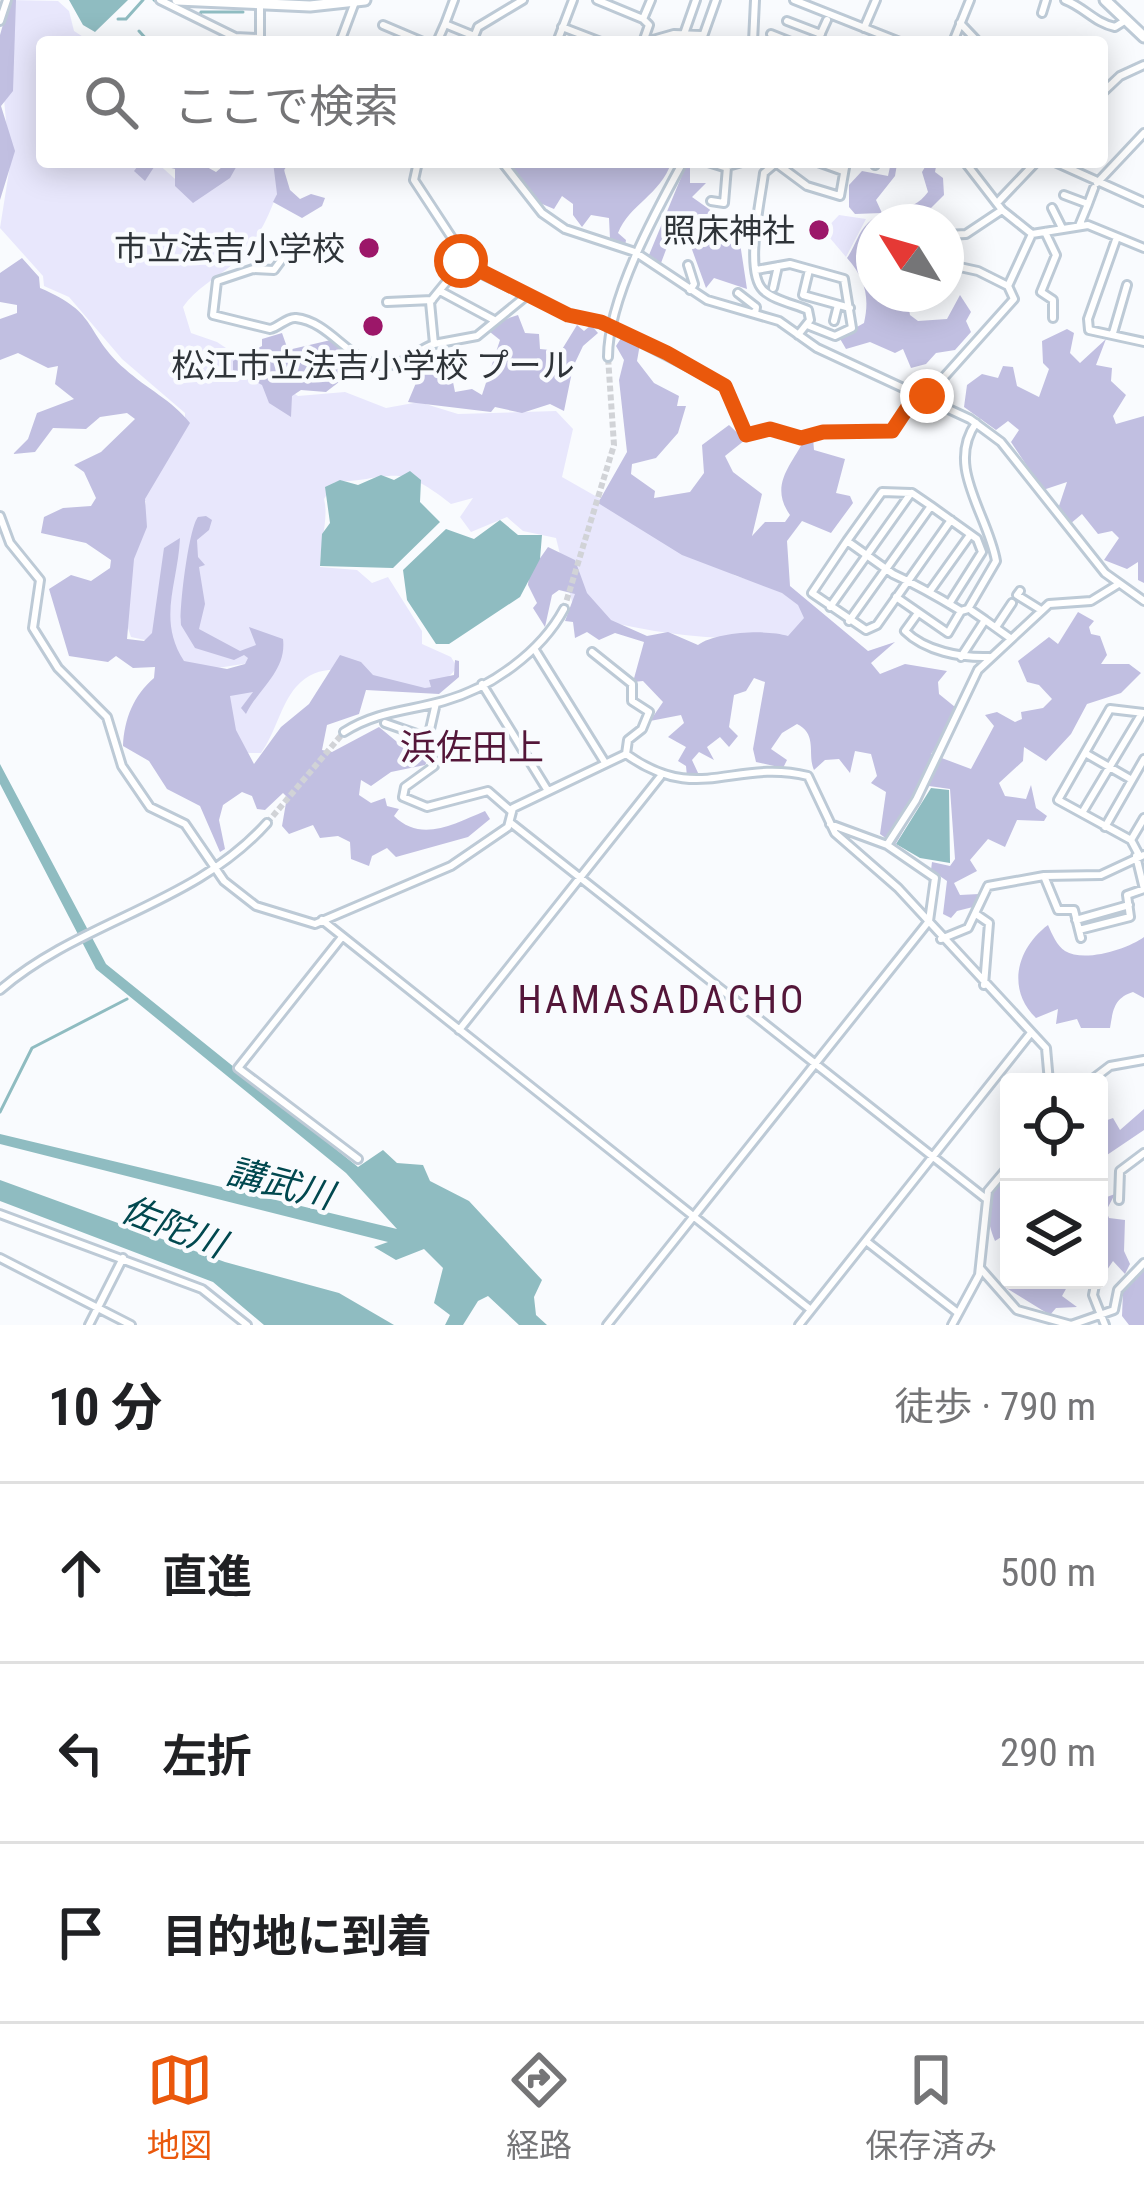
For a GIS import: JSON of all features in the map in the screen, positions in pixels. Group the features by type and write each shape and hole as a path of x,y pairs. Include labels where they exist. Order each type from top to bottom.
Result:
{"main road":[{"path":"177,0 360,1"},
{"path":"1105,0 1144,37"}],"street":[{"path":"0,21 7,0"},
{"path":"160,0 233,36"},
{"path":"440,36 454,0"},
{"path":"476,36 523,0"},
{"path":"559,36 573,0"},
{"path":"600,0 643,19 650,26 647,36"},
{"path":"643,19 651,0"},
{"path":"684,34 697,0"},
{"path":"702,36 716,0"},
{"path":"753,36 755,0"},
{"path":"794,0 884,36"},
{"path":"864,28 876,0"},
{"path":"1042,14 1046,0"},
{"path":"1065,0 1080,4 1104,25 1115,27 1126,20"},
{"path":"343,36 360,1"},
{"path":"260,36 265,3"},
{"path":"955,36 968,5"},
{"path":"820,36 826,20"},
{"path":"787,21 815,36"},
{"path":"960,23 972,36"},
{"path":"445,24 467,36"},
{"path":"383,25 409,36"},
{"path":"562,27 585,36"},
{"path":"771,34 776,36"},
{"path":"674,36 691,36"},
{"path":"1108,87 1144,65"},
{"path":"1079,226 1095,183 1144,133"},
{"path":"416,168 413,180 452,238 460,264 574,317 609,326 725,386 746,435 770,429 801,438 823,432 892,431 918,392"},
{"path":"510,168 554,222 640,256 724,308 755,314 976,423 1010,452 1117,585 1144,601"},
{"path":"608,357 609,326 680,168"},
{"path":"711,201 724,203 727,168"},
{"path":"770,168 764,173 756,270 766,294 808,310 807,324 798,335"},
{"path":"784,168 807,186 840,196 845,168"},
{"path":"969,168 999,207 1032,234 1079,226 1144,248"},
{"path":"964,234 999,207 1031,168"},
{"path":"1066,168 1144,202"},
{"path":"1064,195 1088,204"},
{"path":"1052,208 1062,228"},
{"path":"1045,232 1056,255 1041,292 1052,300 1053,318"},
{"path":"1008,286 1032,234"},
{"path":"1117,237 1088,319 1089,330 1144,342"},
{"path":"296,240 274,270 253,268 217,281 213,316 270,329 296,317 330,334 358,359 387,365 434,344 472,338 527,295"},
{"path":"434,344 432,300 460,264"},
{"path":"688,265 694,284 690,290"},
{"path":"773,288 778,266"},
{"path":"927,396 1014,299 1008,286 964,268"},
{"path":"756,270 809,269 844,279 851,328 835,336 807,324"},
{"path":"809,269 803,295 850,308"},
{"path":"1112,334 1125,290 1138,298"},
{"path":"440,291 494,320"},
{"path":"737,293 756,307 755,314"},
{"path":"387,302 432,300"},
{"path":"833,321 838,305"},
{"path":"896,597 949,633 996,561 964,464 964,443 976,423"},
{"path":"949,604 982,556 970,534 951,520 931,506 911,493 882,493 812,591 861,630 871,629 951,520"},
{"path":"830,608 911,493"},
{"path":"849,621 931,506"},
{"path":"0,516 10,543 40,580 33,625 45,650 111,722 122,766 150,808 185,824 217,870 256,906 300,924 322,920 451,866 511,823"},
{"path":"930,591 970,534"},
{"path":"847,542 961,611"},
{"path":"886,845 916,800 970,680 990,657 1041,610 1059,600 1091,601 1117,585"},
{"path":"1020,591 1017,595 1041,610"},
{"path":"996,627 1012,604"},
{"path":"344,732 373,716 436,704 482,683 535,650 564,609"},
{"path":"972,610 1010,638"},
{"path":"918,613 905,633 923,646 961,657 990,657"},
{"path":"961,657 985,620"},
{"path":"535,650 604,761"},
{"path":"592,652 632,684 632,701 649,712 647,723 628,740 626,754"},
{"path":"482,683 548,790"},
{"path":"436,704 428,738 434,766 401,792 407,802 427,807 488,791 511,811 511,823"},
{"path":"1044,875 1058,910 1073,909 1080,934 1129,918 1129,894 1144,889 1139,856 1131,840 1058,800 1110,709 1143,712 1082,813"},
{"path":"386,723 428,738"},
{"path":"1084,753 1132,780"},
{"path":"511,811 626,754"},
{"path":"626,754 660,777 681,781 804,774 811,778 830,824 1046,1048 1048,1073"},
{"path":"1106,827 1144,759"},
{"path":"459,1030 660,777"},
{"path":"1131,840 1144,818"},
{"path":"0,990 77,942 217,870 267,823"},
{"path":"511,823 986,1198"},
{"path":"607,1325 927,924 935,878 855,829 830,824"},
{"path":"941,938 965,931 986,887 1044,875 1101,875 1139,856"},
{"path":"1076,920 1130,905"},
{"path":"976,914 989,923 984,986"},
{"path":"322,920 811,1310"},
{"path":"342,938 238,1068 358,1159"},
{"path":"799,1325 1030,1034"},
{"path":"1100,1073 1109,1066 1144,1060"},
{"path":"1118,1200 1120,1171 1142,1158"},
{"path":"952,1325 980,1268 986,1198 1000,1179"},
{"path":"0,1214 202,1289 247,1325"},
{"path":"866,1240 958,1313"},
{"path":"0,1258 131,1325"},
{"path":"89,1325 123,1258"},
{"path":"980,1268 1017,1310 1063,1324 1114,1310 1118,1290 1144,1263"},
{"path":"1094,1289 1105,1325"}],"shaded area":[{"path":"8,0 58,1 82,36 36,36 36,168 163,168 192,194 226,168 285,170 252,243 183,307 191,333 217,342 298,396 345,392 386,408 419,402 458,414 556,411 573,429 562,477 736,576 790,592 807,606 806,622 794,637 736,638 658,631 575,614 556,538 523,531 507,517 471,532 460,517 473,498 451,504 407,477 335,482 324,499 320,567 357,570 372,583 388,577 422,631 422,644 451,657 457,667 439,683 420,689 357,673 315,673 291,694 261,753 248,753 229,728 226,697 259,678 263,661 185,673 145,640 131,637 121,607 146,501 131,504 185,431 185,413 122,359 69,297 44,286 43,276 0,228 10,165 4,99"},
{"path":"10,0 16,0 13,91 1,106 15,151 0,200 0,35"},
{"path":"69,0 128,0 95,32 83,25"},
{"path":"136,168 153,168 145,181 134,171"},
{"path":"171,168 216,172 236,168 230,178 193,203 175,186"},
{"path":"274,168 286,168 290,190 300,199 311,194 325,198 322,206 302,218 273,202 277,194"},
{"path":"510,168 669,168 623,223 618,233 626,240 625,246 610,239 609,218 591,215 582,227 573,215 573,204 562,196 554,209 535,201"},
{"path":"685,168 690,168 690,183 706,183 692,197 716,214 717,233 740,243 747,289 714,278 706,288 690,244 670,239 661,263 649,255"},
{"path":"890,168 896,168 878,204 856,204 855,214 849,207 849,185 862,171 888,176"},
{"path":"936,168 943,178 944,195 935,204 914,204 928,192 922,172"},
{"path":"839,215 856,218 856,238 846,257 824,231"},
{"path":"856,242 856,270 847,258"},
{"path":"22,258 39,277 40,288 73,306 112,356 190,423 145,499 147,527 134,559 127,639 144,641 152,633 164,548 180,538 170,616 176,646 184,661 227,669 245,664 248,658 244,655 234,660 195,648 181,625 191,536 198,517 206,516 212,520 209,530 197,540 198,557 205,565 199,567 205,604 199,629 240,651 256,645 249,627 283,639 281,661 246,714 241,708 253,692 230,696 236,730 254,764 281,727 309,704 340,655 361,662 373,675 425,688 431,687 429,680 454,675 455,660 459,661 459,677 439,694 366,690 359,714 327,725 322,750 332,752 379,727 402,746 426,742 430,758 425,765 391,772 371,786 361,780 359,795 371,803 385,798 387,806 399,809 394,816 404,824 426,830 485,811 490,819 468,837 396,857 387,848 372,856 369,866 351,859 350,842 338,836 320,838 313,825 289,834 282,826 287,797 283,793 265,810 257,809 252,796 242,792 223,805 219,820 225,849 220,852 200,806 167,789 149,761 123,746 131,708 154,678 155,667 133,668 116,656 108,662 69,656 49,589 71,575 91,581 110,568 111,560 86,543 41,533 44,517 63,508 91,506 96,498 84,472 74,465 101,452 135,419 127,413 100,417 86,429 53,428 35,452 13,454 28,439 37,413 74,399 55,384 58,366 48,368 18,353 0,360 0,319 17,313 17,305 0,302 0,273"},
{"path":"964,301 971,312 966,321 971,332 955,350 936,353 926,364 911,368 903,349 895,353 870,342 846,349 839,337 864,323 866,314 909,312 918,321 947,319 951,312 964,312"},
{"path":"518,315 525,333 539,334 540,349 561,351 577,325 584,331 591,325 598,333 583,346 573,367 564,411 550,404 522,413 408,402 421,371 437,358 433,368 453,382 455,392 472,389 482,395 500,340 490,332 494,323"},
{"path":"1067,329 1074,333 1070,353 1080,363 1106,339 1096,365 1112,368 1111,381 1126,395 1113,416 1116,424 1144,416 1144,583 1138,580 1138,562 1127,569 1104,560 1119,538 1112,531 1098,534 1082,514 1070,524 1059,506 1067,482 1043,490 1011,442 1019,430 1008,421 996,430 964,407 967,385 982,374 998,378 1003,366 1013,367 1017,386 1039,397 1049,369 1043,363 1042,341"},
{"path":"282,333 288,350 335,339 352,359 352,372 326,392 301,390 292,396 291,417 269,403 262,385 233,370 233,361 262,346 262,339"},
{"path":"623,335 640,344 637,361 654,383 679,396 677,406 686,406 678,433 656,458 632,464 631,474 655,491 654,498 690,492 704,473 702,445 729,425 745,440 725,456 733,472 762,494 752,536 765,522 785,522 790,515 782,485 804,440 813,438 814,450 845,459 836,493 850,496 853,503 831,533 802,521 787,541 790,586 868,651 895,642 871,663 880,674 905,664 947,671 938,682 939,694 955,707 951,726 931,754 971,769 994,726 985,715 997,712 1015,722 1022,719 1021,712 1043,708 1052,699 1039,685 1027,682 1018,661 1049,637 1058,644 1078,612 1094,621 1091,634 1100,636 1107,655 1101,664 1129,664 1141,673 1121,693 1087,704 1071,734 1046,761 1024,747 1023,761 999,783 1005,796 1026,799 1031,785 1036,808 1047,816 1044,821 1017,820 1005,847 988,839 970,860 977,871 954,883 960,895 979,894 973,907 951,918 943,914 947,881 931,870 932,862 950,866 955,859 950,789 929,786 895,845 880,834 886,792 871,783 877,776 871,754 855,751 850,773 839,759 825,760 814,770 808,733 797,724 782,733 771,749 787,760 783,768 756,762 753,749 765,682 754,678 746,691 734,695 729,727 738,736 729,747 720,737 707,747 714,760 699,752 692,760 699,775 687,777 686,766 678,761 686,747 668,737 684,723 681,715 650,721 663,702 643,681 633,682 644,642 615,633 599,640 587,632 575,638 573,622 565,621 575,594 559,590 552,595 545,627 533,608 537,603 528,585 529,574 548,547 575,560 587,593 611,620 647,636 668,632 698,645 742,633 788,636 804,618 798,605 782,593 682,555 598,503 627,452 619,380 624,360 616,346"},
{"path":"410,471 421,480 420,502 440,522 393,568 320,566 322,534 330,523 325,487 340,480 358,485 381,475 394,480"},
{"path":"500,520 518,535 542,535 540,559 520,597 449,644 436,644 407,600 403,570 446,529 474,539"},
{"path":"0,764 106,964 358,1167 383,1150 397,1163 423,1165 430,1181 469,1201 542,1280 534,1297 536,1315 547,1325 519,1325 488,1296 478,1301 463,1325 445,1325 450,1315 434,1303 443,1268 424,1249 396,1260 374,1247 388,1242 0,1144 0,1134 397,1229 346,1173 96,969 0,784"},
{"path":"931,788 949,790 950,863 920,858 896,844"},
{"path":"1048,925 1065,951 1083,956 1106,953 1144,937 1144,998 1133,992 1118,1001 1110,1028 1081,1028 1077,1019 1056,1024 1058,1009 1036,1018 1021,994 1019,969 1029,945"},
{"path":"1144,1109 1144,1130 1108,1154 1108,1120 1113,1118 1120,1130"},
{"path":"0,1180 225,1262 339,1293 394,1325 264,1325 213,1282 0,1201"},
{"path":"1000,1184 1000,1238 995,1241 989,1223 994,1190"},
{"path":"1108,1216 1125,1220 1124,1251 1130,1264 1125,1274 1113,1261 1108,1268"},
{"path":"1144,1270 1144,1325 1129,1325 1122,1316 1123,1291"},
{"path":"1008,1289 1066,1289 1062,1296 1077,1307 1056,1308 1050,1315"}],"waterway":[{"path":"118,19 126,19 143,0"},
{"path":"163,5 215,30"},
{"path":"199,18 201,12 243,12"},
{"path":"139,31 144,36"},
{"path":"0,1112 32,1048 127,999"}],"tunnel":[{"path":"564,609 614,445 608,357"},
{"path":"267,823 344,732"}],"place":[{"name":"照床神社","path":"819,230"},
{"name":"市立法吉小学校","path":"369,248"},
{"name":"松江市立法吉小学校 プール","path":"373,326"}],"district":[{"name":"浜佐田上","path":"472,748"},
{"name":"HAMASADACHO","path":"662,1000"}],"route":[{"path":"461,261 568,315 601,322 667,353 725,386 736,423 746,435 770,429 801,438 823,432 892,431 918,392 927,396"}],"water label":[{"name":"講武川","path":"280,1184"},
{"name":"佐陀川","path":"173,1227"}]}
